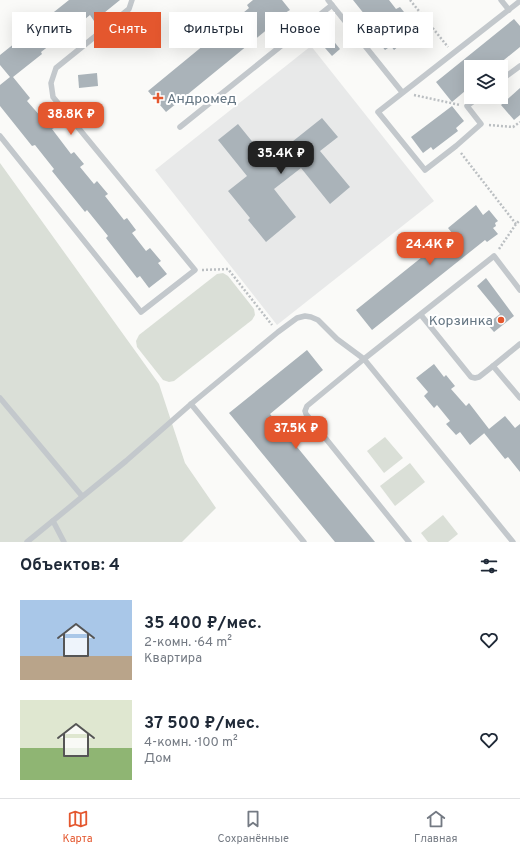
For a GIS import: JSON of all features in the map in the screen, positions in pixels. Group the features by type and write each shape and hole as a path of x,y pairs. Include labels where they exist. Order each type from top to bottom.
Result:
{"lane":[{"path":"0,136 141,312 195,270 53,97 51,83 56,68 129,9 132,0"},
{"path":"501,0 508,10"},
{"path":"470,104 467,106 481,124 425,170 378,112 452,52 520,1"},
{"path":"180,127 330,2 402,92"},
{"path":"508,75 520,66"},
{"path":"409,542 306,414 305,411 307,406 494,256 520,290"},
{"path":"420,315 471,377 479,377 520,344"},
{"path":"27,542 126,461 191,404 278,332 298,318 305,316 318,320 337,339 364,359 513,542"},
{"path":"493,366 520,398"},
{"path":"0,398 82,496"},
{"path":"191,404 304,542"},
{"path":"52,521 64,542"}],"path":[{"path":"410,0 452,52"},
{"path":"402,92 467,106"},
{"path":"481,124 513,127 520,122"},
{"path":"456,146 516,224"},
{"path":"494,256 520,220"},
{"path":"195,270 228,269 278,332"}],"shaded area":[{"path":"308,48 313,48 434,201 277,325 155,170"},
{"path":"0,163 159,384 185,463 216,508 182,542 0,542"},
{"path":"223,273 228,276 254,309 255,315 252,320 174,381 169,382 163,380 137,347 136,341 139,335 217,274"},
{"path":"385,437 403,458 384,473 367,451"},
{"path":"410,463 425,482 395,506 380,486"},
{"path":"443,515 458,534 448,542 428,542 421,533"}],"building":[{"path":"69,0 120,0 105,12 94,12 94,21 90,15 86,18 86,12 54,12"},
{"path":"253,0 282,0 290,10 287,12 265,12 265,31 257,38 257,12 244,12 249,8 247,5"},
{"path":"353,0 389,0 396,9 400,7 404,12 363,12"},
{"path":"514,19 520,26 520,47 504,60 464,60 464,92 452,102 436,82"},
{"path":"335,43 340,49 332,56 325,48 335,48"},
{"path":"12,45 12,48 46,48 41,52 42,54 13,77 30,98 27,101 42,118 45,116 54,128 52,129 71,154 74,152 84,164 80,167 94,184 97,181 108,194 105,196 124,220 127,218 136,230 132,233 146,251 150,248 161,261 158,263 167,274 149,288 140,276 137,278 106,238 108,236 87,210 85,212 52,171 54,169 35,145 32,146 0,106 0,85 10,77 0,65 0,55"},
{"path":"200,48 244,48 166,112 148,91"},
{"path":"97,73 98,86 79,88 78,75"},
{"path":"520,88 520,115 514,120 501,105 508,104 508,99"},
{"path":"452,106 464,121 456,128 458,131 433,150 431,147 423,153 411,137"},
{"path":"322,118 338,137 320,151 350,187 330,204 301,168 274,189 296,217 266,242 248,220 250,218 228,191 247,176 218,140 238,124 268,161"},
{"path":"476,205 483,215 489,210 498,221 495,223 496,226 493,228 498,234 487,242 485,240 372,330 356,310 452,233 448,228"},
{"path":"486,278 514,316 494,332 487,324 500,314 477,286"},
{"path":"307,350 323,370 270,414 375,542 335,542 229,413"},
{"path":"434,364 444,377 446,375 455,386 451,389 466,406 469,403 489,429 505,416 515,428 520,424 520,472 508,457 505,459 484,433 470,445 460,432 456,435 446,424 450,421 437,405 434,408 424,396 428,392 416,378"}],"place":[{"name":"Андромед","path":"158,98"},
{"name":"Корзинка","path":"501,320"}]}
